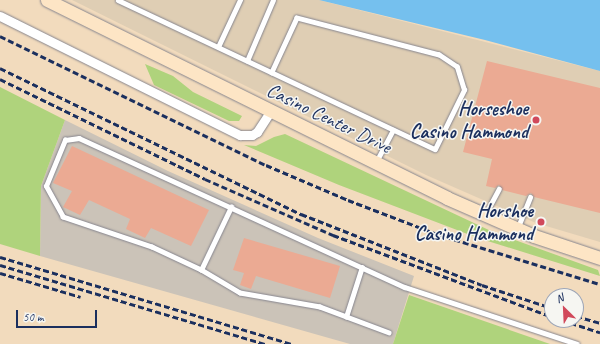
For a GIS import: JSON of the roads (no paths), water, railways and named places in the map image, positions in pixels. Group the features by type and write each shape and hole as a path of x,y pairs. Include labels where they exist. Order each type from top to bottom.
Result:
{"street":[{"name":"Casino Center Drive","path":"47,0 270,112 485,215 518,229 600,258"},
{"path":"0,16 240,135 252,135 257,132 270,112"}],"lane":[{"path":"118,0 434,149 464,90 461,74 453,63 426,50 297,18 272,72"},
{"path":"218,47 240,0"},
{"path":"247,61 273,0"},
{"path":"376,163 393,130"},
{"path":"389,334 320,307 240,293 201,270 152,247 63,217 46,186 65,140 79,138 405,287 577,344"},
{"path":"485,215 499,189"},
{"path":"518,229 530,196"},
{"path":"201,270 231,207"},
{"path":"346,317 362,267"}],"water":[{"path":"319,0 600,0 600,71 485,40"}],"railway":[{"path":"0,36 266,165 348,200 437,234 600,284"},
{"path":"0,68 301,214 482,285 544,305"},
{"path":"0,79 205,179 333,235 544,314"},
{"path":"0,257 291,344"},
{"path":"0,265 265,344"},
{"path":"0,273 81,297"},
{"path":"584,318 600,323"},
{"path":"584,327 600,332"}],"place":[{"name":"Horseshoe Casino Hammond","path":"536,120"},
{"name":"Horshoe Casino Hammond","path":"541,222"}]}
